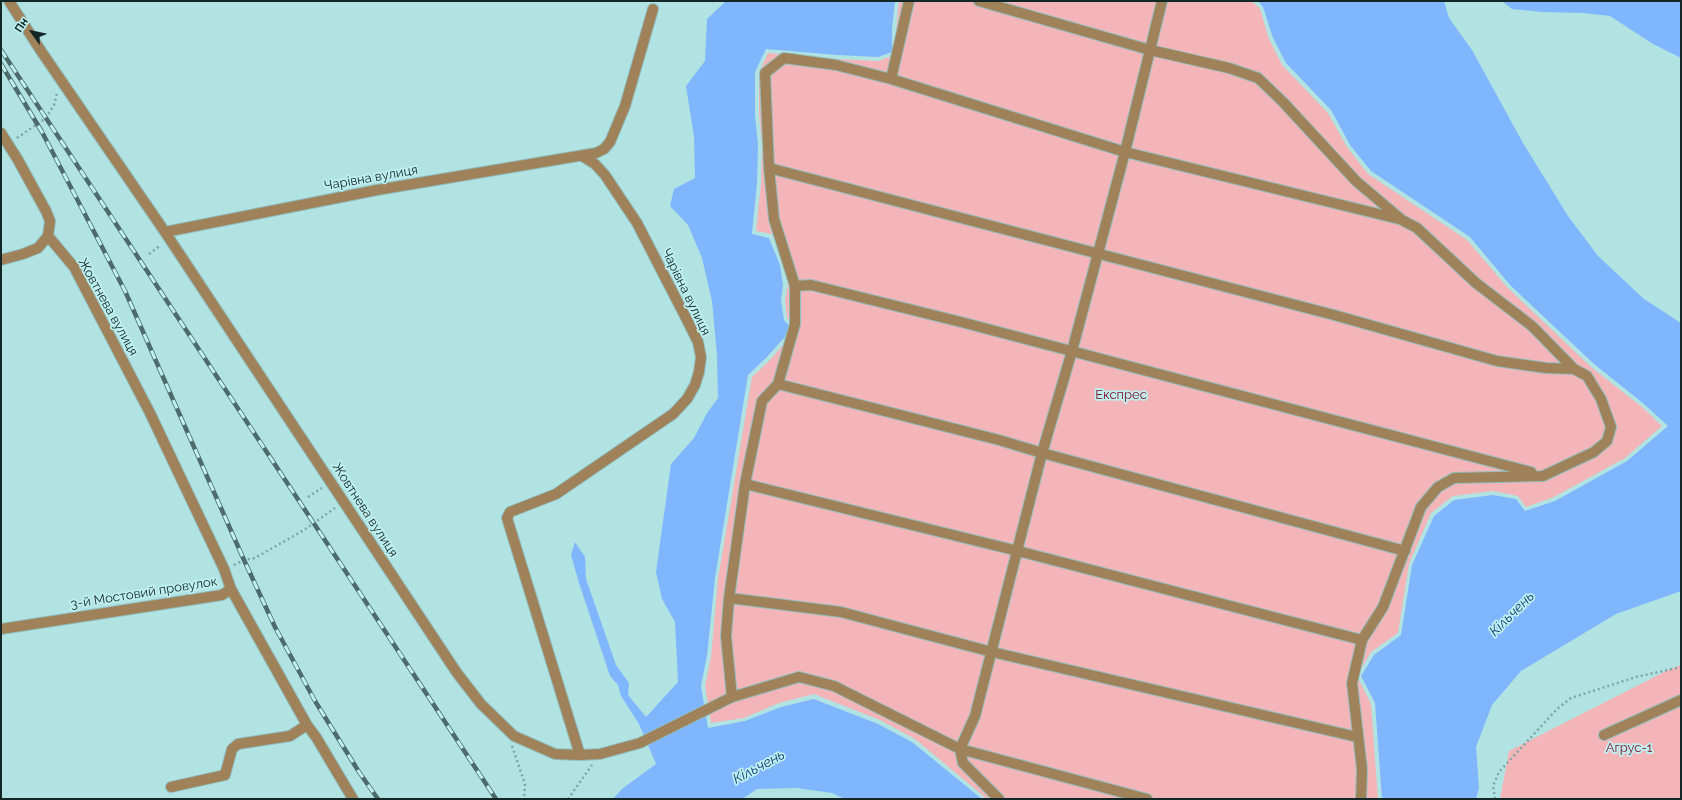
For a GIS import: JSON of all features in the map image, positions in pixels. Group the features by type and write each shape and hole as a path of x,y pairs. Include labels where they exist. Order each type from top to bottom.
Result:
{"street":[{"name":"Жовтнева вулиця","path":"9,1 165,232 457,673 481,704 514,736 556,754 600,754 640,743 732,697 799,677 834,686 960,750 1147,799"},
{"path":"891,79 910,1"},
{"path":"979,1 1150,50 1229,68 1258,78 1356,181 1402,220 1417,228 1476,283 1532,326 1574,369 1587,376 1601,399 1611,428 1607,441 1594,452 1543,476 1454,478 1438,487 1421,507 1383,607 1362,640 1352,683 1362,769 1362,799"},
{"path":"999,799 963,763 960,750 975,716 1042,454 1072,351 1125,152 1162,1"},
{"name":"Чарівна вулиця","path":"165,232 376,190 596,153 604,149 610,142 625,106 653,9"},
{"path":"732,697 726,636 729,598 745,484 762,401 778,384 795,324 794,286 774,219 769,168 766,73 784,58 836,64 891,79 1125,152 1402,220"},
{"path":"1,133 46,211 50,221 48,236 38,248 24,254 1,260"},
{"name":"Чарівна вулиця","path":"580,755 506,518 510,512 556,494 674,414 687,399 695,385 701,357 698,342 637,223 605,175 595,164 582,156"},
{"path":"769,168 1334,315 1497,361 1546,368 1574,369"},
{"name":"Жовтнева вулиця","path":"48,236 74,267 150,414 224,569 231,589"},
{"path":"794,286 811,285 954,320 1543,476"},
{"path":"778,384 999,440 1042,454 1405,551"},
{"path":"745,484 1018,551 1362,640"},
{"name":"3-й Мостовий провулок","path":"1,629 222,595 231,589 307,725 316,737 353,799"},
{"path":"729,598 841,612 992,652 1357,736"},
{"path":"1604,735 1681,700"},
{"path":"171,787 225,775 232,749 238,744 290,736 307,725"}],"path":[{"path":"8,144 46,118 54,105 60,78"},
{"path":"149,254 162,244"},
{"path":"308,497 320,489"},
{"path":"224,569 244,560 255,558 304,530 344,502"},
{"path":"1495,799 1493,786 1499,772 1557,708 1571,698 1636,677 1681,667"},
{"path":"509,731 513,753 525,784 524,799"},
{"path":"568,799 600,754"}],"green space":[{"name":"Експрес","path":"899,1 1252,1 1260,9 1269,39 1282,65 1328,113 1347,147 1368,174 1467,240 1507,287 1591,367 1642,407 1662,426 1625,458 1554,497 1526,507 1518,496 1493,491 1453,496 1431,513 1409,564 1398,633 1371,652 1357,676 1371,704 1378,799 987,799 915,739 880,720 814,694 779,703 744,718 711,723 705,686 711,657 718,579 752,377 769,361 797,329 787,318 785,300 788,285 784,263 772,234 756,231 761,183 762,145 759,115 759,72 768,53 879,61 896,54 896,29"},
{"name":"Агрус-1","path":"1681,665 1681,799 1500,799 1509,751 1668,670"}],"water":[{"name":"Кільчень","path":"726,1 895,1 892,29 892,52 878,57 766,49 755,72 755,115 758,145 757,183 752,234 769,238 780,265 783,285 781,300 784,320 792,329 766,358 748,375 715,578 707,656 701,686 708,728 745,721 781,707 814,699 878,724 912,742 982,799 845,799 832,793 797,788 757,789 742,799 613,799 622,789 656,764 639,724 621,696 618,685 610,676 571,555 575,542 585,557 586,579 616,665 629,683 628,695 646,717 678,682 675,622 662,599 656,572 671,464 694,438 707,413 718,398 717,355 712,301 702,258 688,225 670,206 674,189 695,178 694,137 686,86 705,61 707,19"},
{"name":"Кільчень","path":"1258,1 1444,1 1449,18 1472,50 1523,143 1568,216 1598,256 1644,299 1681,323 1681,591 1616,614 1521,671 1492,705 1476,747 1479,788 1476,799 1382,799 1375,703 1361,676 1374,655 1401,635 1412,565 1434,516 1454,500 1493,495 1516,499 1525,511 1555,501 1627,461 1668,426 1644,404 1594,364 1510,285 1470,237 1371,171 1350,145 1331,110 1286,63 1273,38 1263,7"},
{"path":"1502,1 1681,1 1681,58 1653,44 1610,16 1512,9"}],"railway":[{"path":"1,50 496,799"},
{"path":"1,64 42,132 125,291 275,627 315,701 359,772 378,799"}]}
